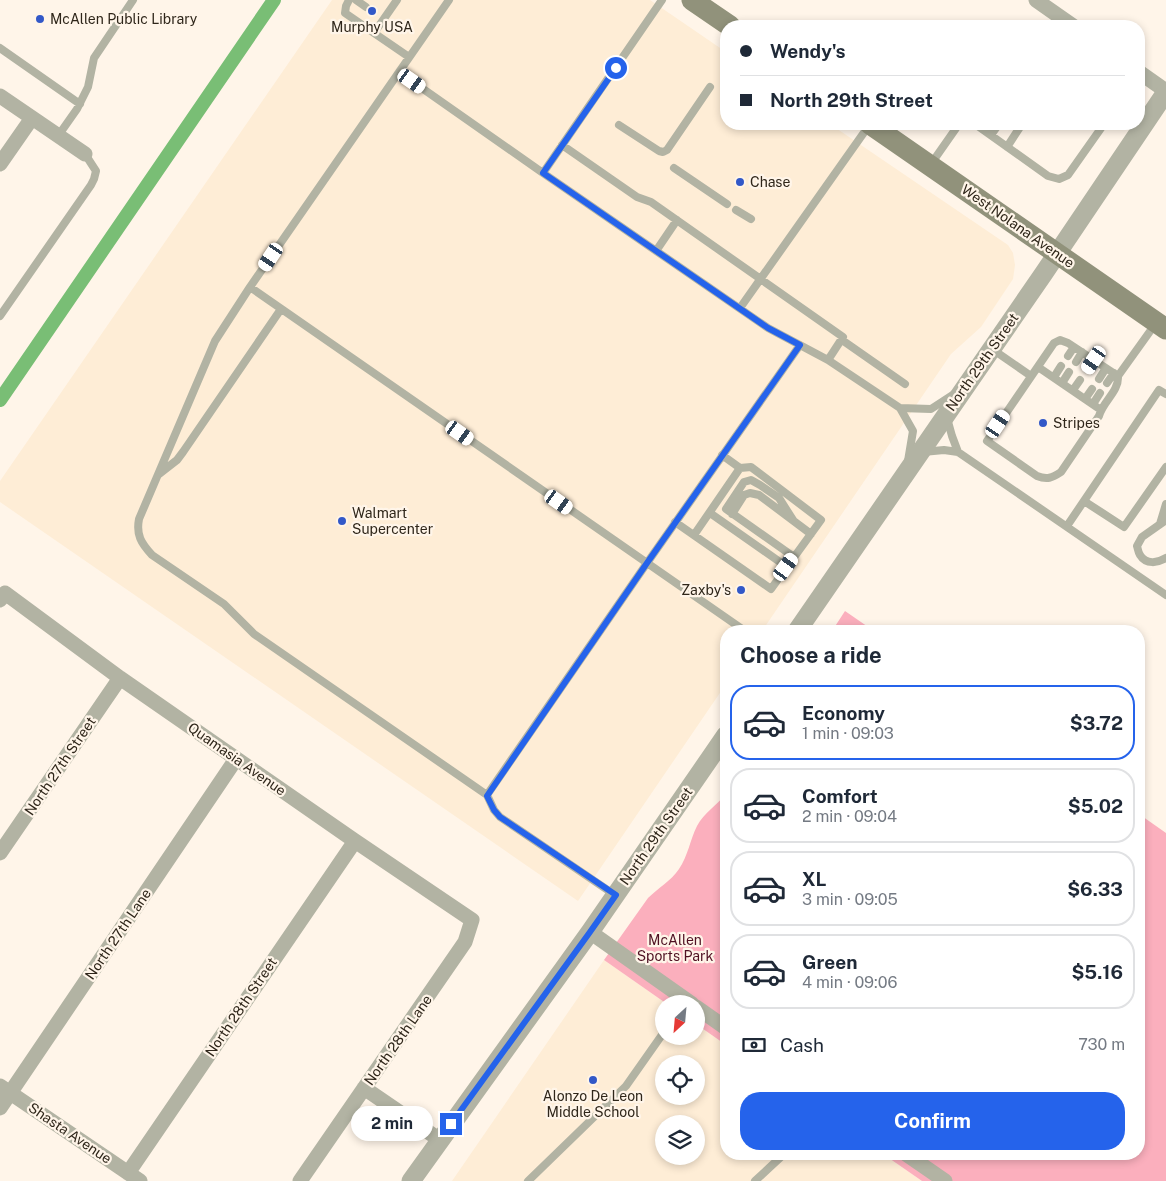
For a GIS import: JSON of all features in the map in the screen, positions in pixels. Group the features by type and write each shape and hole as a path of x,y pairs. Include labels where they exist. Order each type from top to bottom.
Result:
{"main road":[{"path":"692,0 721,20"},
{"name":"West Nolana Avenue","path":"879,130 1161,325"}],"street":[{"path":"1036,0 1065,20"},
{"path":"1145,76 1166,92"},
{"name":"North 29th Street","path":"1145,123 1166,92"},
{"path":"0,96 85,154"},
{"path":"0,164 32,118"},
{"name":"North 29th Street","path":"801,625 1140,130"},
{"name":"Quamasia Avenue","path":"3,596 236,759 472,920"},
{"name":"North 27th Street","path":"0,853 120,678"},
{"name":"North 29th Street","path":"411,1181 590,932 720,744"},
{"name":"North 27th Lane","path":"0,1108 5,1089 236,759"},
{"name":"North 28th Street","path":"134,1177 355,841"},
{"name":"North 28th Lane","path":"300,1181 465,942 472,920"},
{"path":"590,932 678,995"},
{"path":"705,1014 720,1024"},
{"path":"364,1088 440,1140"},
{"name":"Shasta Avenue","path":"5,1089 134,1177"},
{"path":"915,1160 945,1181"}],"lane":[{"path":"58,136 80,104 88,87 94,58 133,0"},
{"path":"350,0 346,6 345,13 409,57"},
{"path":"356,0 366,7"},
{"path":"449,0 250,288 212,347 139,519 137,528 145,548 152,555 224,604 254,634 487,796 500,817 616,895"},
{"path":"543,173 662,0"},
{"path":"374,33 381,17 393,2"},
{"path":"0,48 80,104"},
{"path":"399,72 768,328 828,360 900,408 913,431 906,473"},
{"path":"618,125 659,151 667,150 710,86"},
{"path":"740,308 866,130"},
{"path":"930,165 955,130"},
{"path":"982,130 1048,176 1059,179 1068,175 1100,130"},
{"path":"991,136 995,130"},
{"path":"1007,147 1018,130"},
{"path":"562,145 637,197 651,202 844,338 828,360"},
{"path":"0,316 91,185 96,171 85,154"},
{"path":"674,168 727,204"},
{"path":"736,210 751,220"},
{"path":"656,251 677,220"},
{"path":"250,288 737,625"},
{"path":"158,475 177,460 183,452 281,309"},
{"path":"1107,383 1161,325"},
{"path":"842,340 904,384"},
{"path":"1060,340 1068,342 1106,368 1116,374 1117,387 1061,472 1053,478 1044,479 1037,476 987,441 1054,343 1060,340"},
{"path":"487,796 800,345"},
{"path":"1068,356 1074,347"},
{"path":"992,349 1031,376"},
{"path":"1076,362 1082,352"},
{"path":"1087,369 1094,360"},
{"path":"1054,378 1061,366"},
{"path":"1038,367 1101,410"},
{"path":"1099,379 1106,368"},
{"path":"1062,383 1068,372"},
{"path":"1073,390 1080,380"},
{"path":"900,408 930,409 967,385"},
{"path":"1085,399 1092,389"},
{"path":"1067,526 1160,390 1166,394"},
{"path":"1093,404 1100,393"},
{"path":"946,414 958,452"},
{"path":"920,453 944,450 958,452 1166,595"},
{"path":"676,522 771,589 821,520 751,467 740,468 722,455"},
{"path":"1084,501 1124,527 1166,467"},
{"path":"694,535 740,468"},
{"path":"793,520 779,498 760,484 751,480 744,482 726,509 794,557"},
{"path":"732,514 744,495 750,493 759,495 811,534"},
{"path":"1163,522 1166,504"},
{"path":"710,513 786,567"},
{"path":"1166,516 1163,522 1142,537 1137,546 1140,556 1148,562 1156,563 1166,558"},
{"path":"528,1181 626,1086 655,1045"},
{"path":"755,1181 778,1160"}],"shaded area":[{"path":"332,0 650,0 720,48 720,130 839,130 1008,245 1013,253 1015,265 1013,279 981,327 951,354 766,625 720,625 720,693 578,901 0,502 0,481"},
{"name":"Alonzo De Leon Middle School","path":"604,960 655,996 655,1045 705,1045 705,1030 720,1041 720,1160 892,1160 922,1181 452,1181"}],"green space":[{"path":"845,611 865,625 836,625"},
{"name":"McAllen Sports Park","path":"720,800 720,1041 705,1030 705,995 655,996 604,960 648,898 679,869 700,821"},
{"path":"1145,818 1166,833 1166,1181 922,1181 892,1160 1145,1160"}],"waterway":[{"path":"0,400 274,0"}],"place":[{"name":"Murphy USA","path":"372,11"},
{"name":"McAllen Public Library","path":"40,19"},
{"name":"Chase","path":"740,182"},
{"name":"Stripes","path":"1043,423"},
{"name":"Walmart Supercenter","path":"342,521"},
{"name":"Zaxby's","path":"741,590"},
{"name":"Alonzo De Leon Middle School","path":"593,1080"}],"route":[{"path":"451,1124 616,895 500,817 487,796 800,345 768,328 543,173 616,68"}]}
